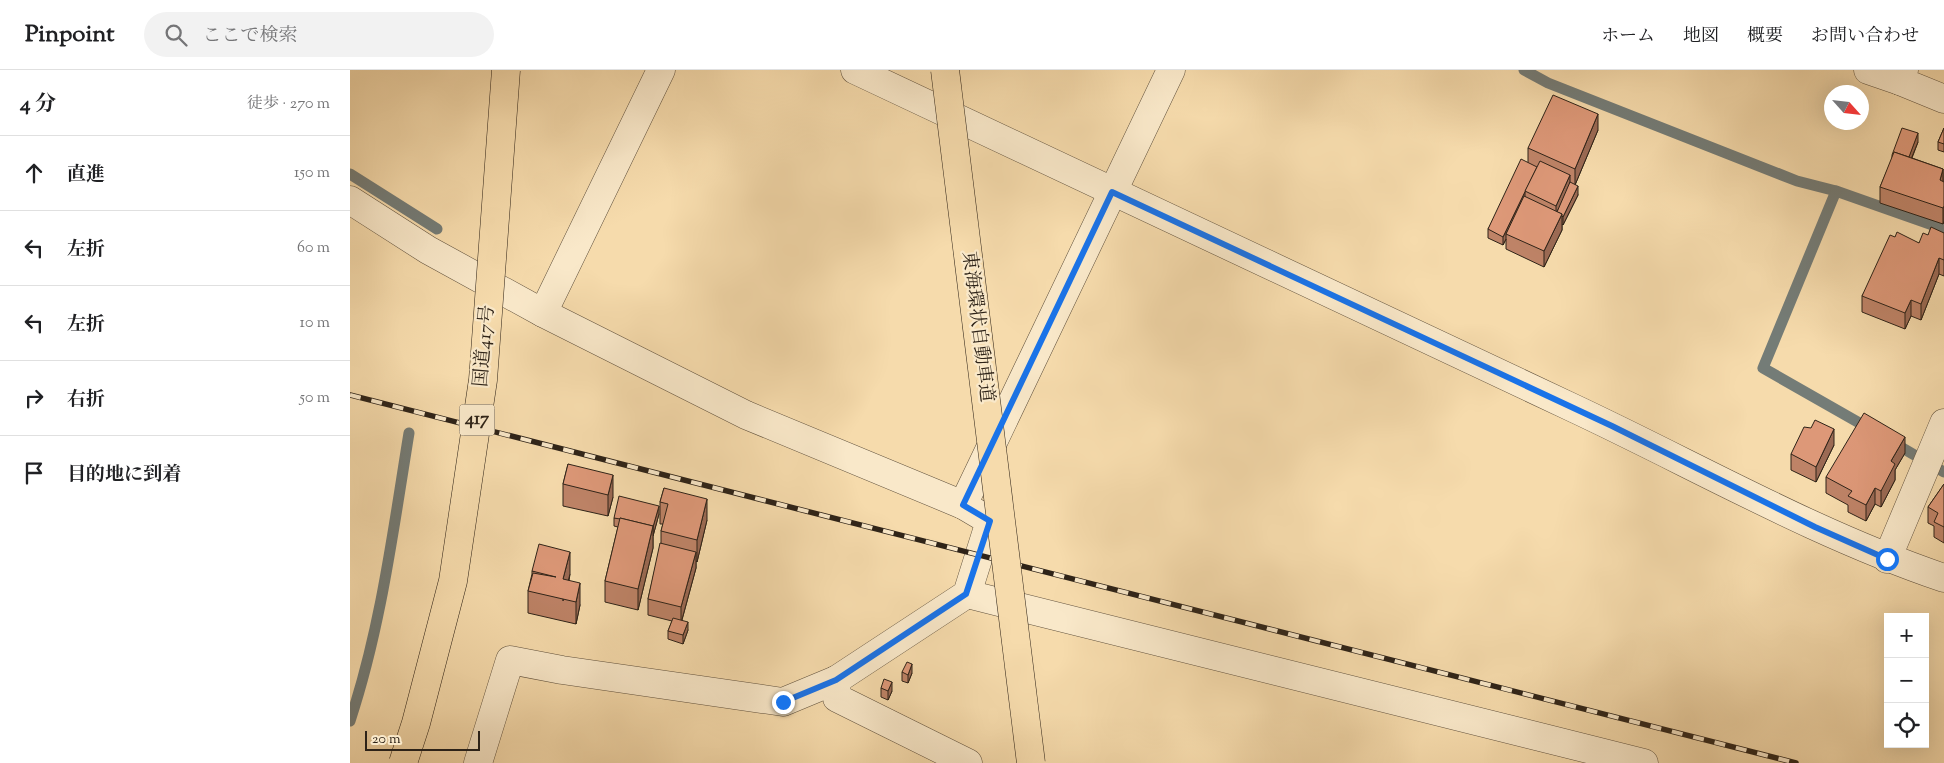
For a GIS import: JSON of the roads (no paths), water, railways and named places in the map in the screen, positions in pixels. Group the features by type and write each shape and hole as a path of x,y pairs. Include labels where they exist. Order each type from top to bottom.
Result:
{"highway":[{"name":"国道417号","path":"403,763 416,723 453,581 462,524 483,380 506,70"},
{"name":"東海環状自動車道","path":"944,70 1031,763"}],"street":[{"path":"543,312 660,70"},
{"path":"855,70 1612,426 1815,527 1887,559 1944,578"},
{"path":"963,505 1171,70"},
{"path":"1868,70 1902,76 1944,99"},
{"path":"350,200 428,250 543,312 746,415 963,505 990,521 966,594 836,680 783,702 510,660 478,763"},
{"path":"1887,559 1944,423"},
{"path":"966,594 1644,763"},
{"path":"836,680 837,698 968,763"}],"waterway":[{"path":"1524,70 1548,83 1797,181 1836,191 1944,229"},
{"path":"350,174 437,229"},
{"path":"1836,191 1763,368 1870,429"},
{"path":"350,721 361,686 378,614 409,433"},
{"path":"1892,442 1944,472"}],"railway":[{"path":"350,395 1796,763"}]}
